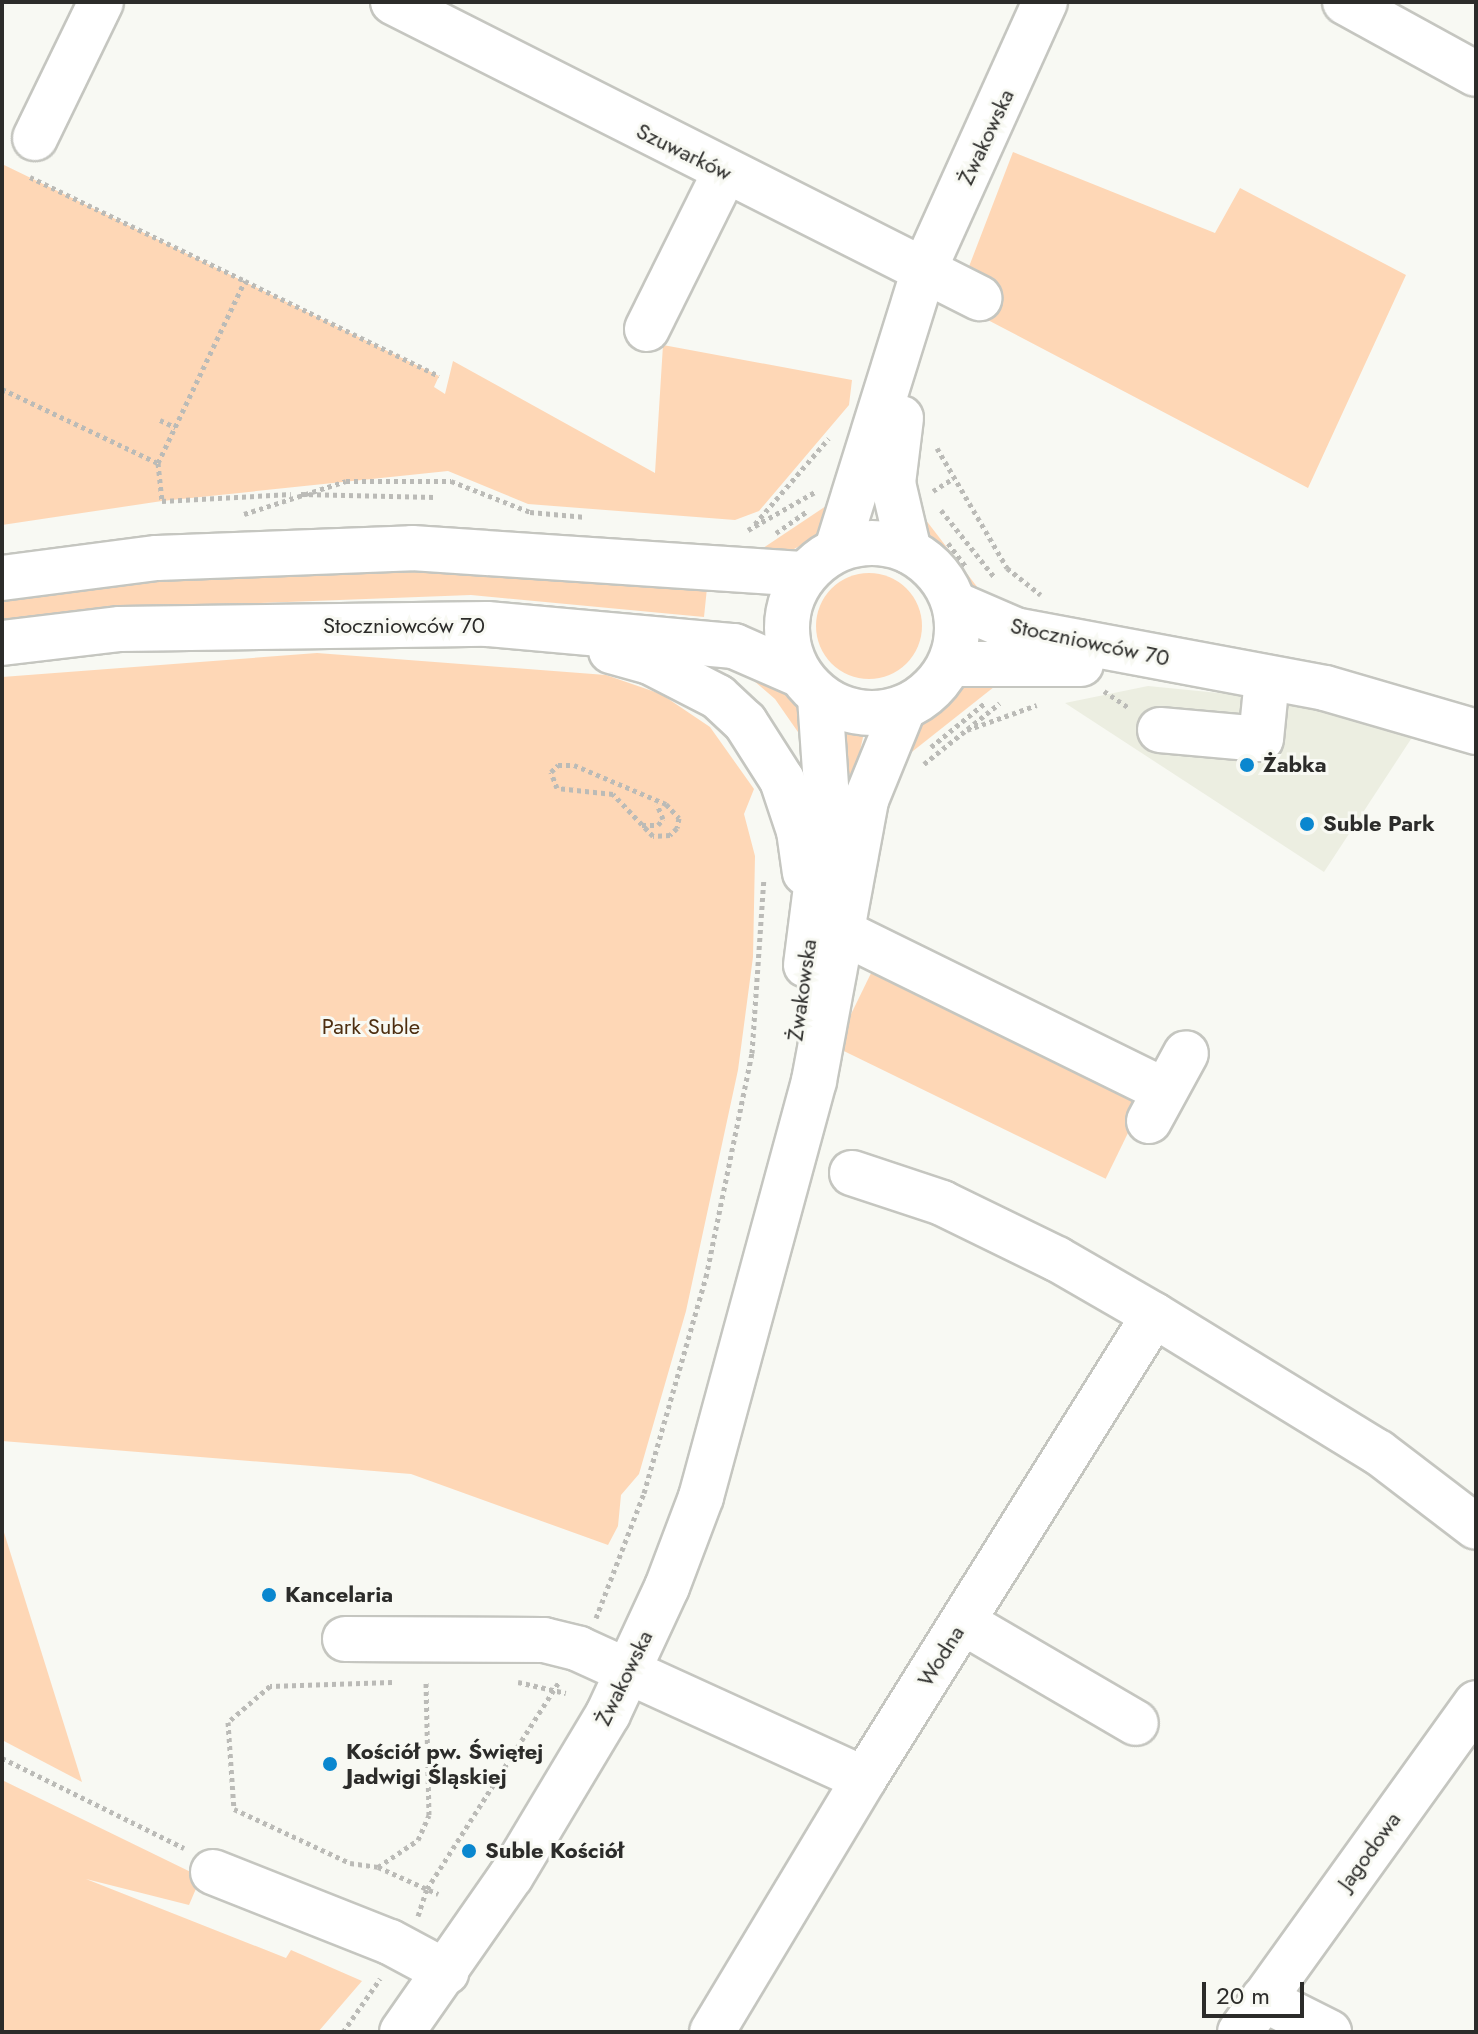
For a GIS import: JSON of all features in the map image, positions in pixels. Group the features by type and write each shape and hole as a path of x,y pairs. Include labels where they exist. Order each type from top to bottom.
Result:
{"street":[{"path":"26,154 101,2"},
{"name":"Szuwarków","path":"393,2 979,298"},
{"name":"Żwakowska","path":"821,562 924,270 1045,2"},
{"path":"1345,2 1476,74"},
{"path":"647,329 725,172"},
{"name":"Żwakowska","path":"909,551 893,467 924,270"},
{"path":"861,542 909,551 929,564 955,604 956,644 950,664 931,690 904,707 861,713 810,686 789,651 786,624 791,598 821,562 861,542"},
{"path":"2,578 157,558 412,548 821,562"},
{"name":"Stoczniowców 70","path":"955,604 1015,630 1387,703 1476,732"},
{"path":"525,627 650,662 718,697 745,722 782,780 799,831 806,963"},
{"name":"Stoczniowców 70","path":"2,643 120,629 525,627 734,646 810,686"},
{"name":"Stoczniowców 70","path":"950,664 1247,675"},
{"path":"1160,730 1261,739 1247,675"},
{"name":"Żwakowska","path":"761,1283 827,800 810,686"},
{"name":"Żwakowska","path":"402,2032 511,1876 631,1670 701,1497 814,1081 866,800 904,707"},
{"name":"Żwakowska","path":"840,931 1157,1106 1186,1053"},
{"path":"852,1173 942,1203 1057,1259 1378,1452 1476,1527"},
{"name":"Wodna","path":"712,2032 864,1779 1154,1315"},
{"path":"963,1622 1136,1723"},
{"path":"345,1639 544,1640 579,1649 631,1670 864,1779"},
{"name":"Jagodowa","path":"1329,2032 1251,2016 1476,1703"},
{"path":"213,1872 401,1948 446,1972"}],"path":[{"path":"26,154 245,281 439,376"},
{"path":"245,281 158,463 162,501 297,494 435,497"},
{"path":"2,389 158,463"},
{"path":"160,420 175,427"},
{"path":"749,530 820,447"},
{"path":"999,583 929,494 952,479 1007,568 1034,589"},
{"path":"558,765 574,765 675,810 677,828 659,837 641,825 613,794 603,789 564,791 551,780 551,772 558,765"},
{"path":"641,825 658,825 663,819 654,802"},
{"path":"343,2032 401,1948 427,1889 579,1649 644,1493 706,1277 752,1053 764,871"},
{"path":"506,1679 566,1693"},
{"path":"378,1867 418,1840 429,1815 426,1680"},
{"path":"410,1681 439,1680"},
{"path":"395,1681 270,1686 228,1722 234,1809 350,1863 378,1867 438,1894"},
{"path":"2,1758 197,1854 213,1872"}],"shaded area":[{"path":"1148,686 1290,700 1413,736 1324,872 1065,703"}],"green space":[{"path":"1013,152 1215,233 1240,188 1406,275 1308,488 984,318 965,277"},
{"path":"2,164 439,376 434,387 445,394 453,361 655,473 663,345 852,380 849,405 759,511 735,520 528,504 448,471 162,501 2,525"},
{"path":"847,492 814,539 780,556 754,554"},
{"path":"909,498 991,605 964,589 945,558 922,537"},
{"path":"473,570 707,588 704,617 471,595 134,608 2,626 2,599 130,583 282,571"},
{"path":"869,573 889,577 906,589 918,606 922,626 918,646 906,663 889,675 869,679 849,675 832,663 820,646 816,626 820,606 832,589 849,577"},
{"name":"Park Suble","path":"317,653 606,675 661,694 710,727 754,789 744,814 755,856 753,957 738,1070 686,1311 639,1474 621,1495 618,1526 608,1545 411,1474 2,1441 2,677"},
{"path":"739,668 783,681 809,715 807,745 775,699"},
{"path":"953,682 999,683 889,770 917,714"},
{"path":"842,725 865,728 855,774 839,773"},
{"path":"875,965 1146,1097 1106,1179 835,1047"},
{"path":"2,1526 82,1782 2,1740"},
{"path":"2,1780 201,1877 189,1905 86,1879 286,1958 291,1950 362,1981 318,2032 2,2032"}],"place":[{"name":"Żabka","path":"1247,765"},
{"name":"Suble Park","path":"1307,824"},
{"name":"Kancelaria","path":"269,1595"},
{"name":"Kościół pw. Świętej Jadwigi Śląskiej","path":"330,1764"},
{"name":"Suble Kościół","path":"469,1851"}]}
